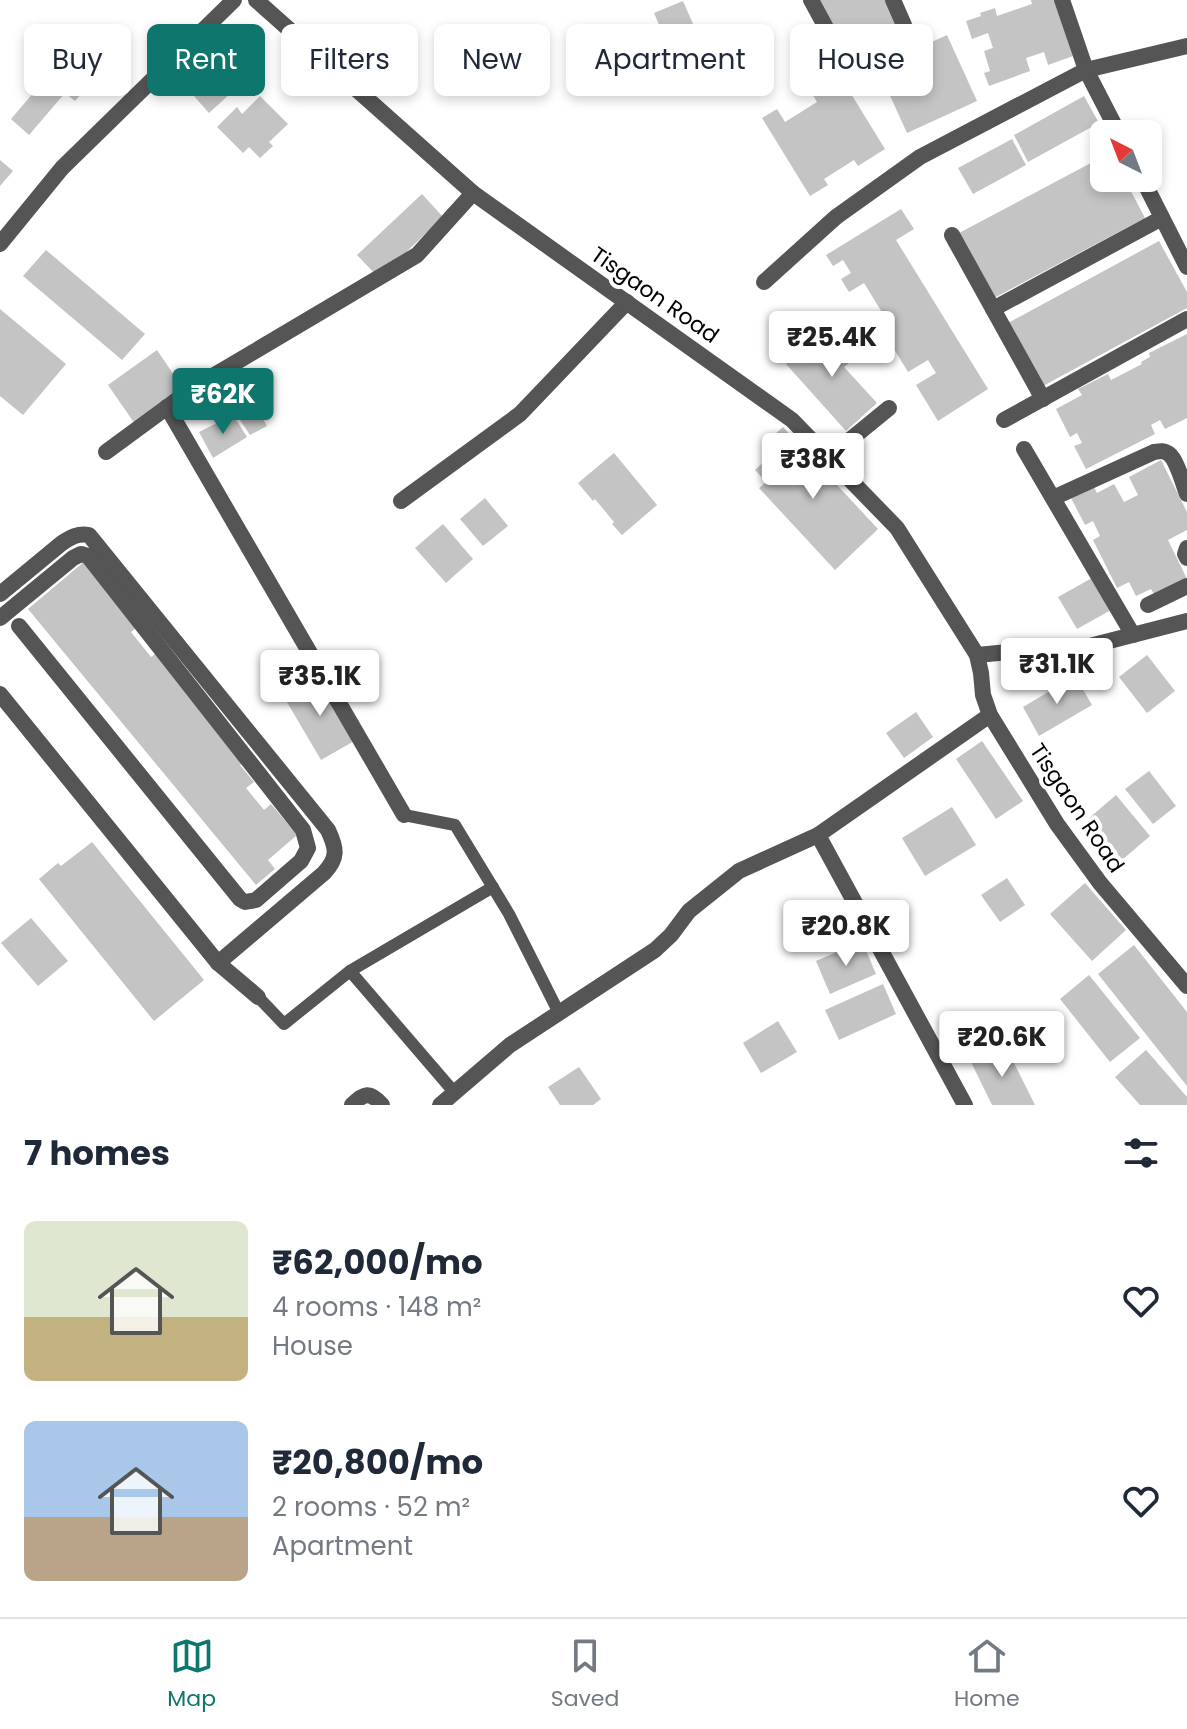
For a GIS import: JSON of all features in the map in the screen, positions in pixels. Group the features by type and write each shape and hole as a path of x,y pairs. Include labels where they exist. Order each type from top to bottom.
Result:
{"street":[{"path":"0,244 62,168 234,0"},
{"name":"Tisgaon Road","path":"256,0 473,193 792,420 897,528 977,655 983,695 990,715 1057,824 1091,871 1187,986"},
{"path":"811,0 824,24"},
{"path":"893,0 904,24"},
{"path":"1062,0 1086,70 1112,120"},
{"path":"764,282 836,217 920,157 1086,70 1187,46"},
{"path":"1149,192 1187,267"},
{"path":"106,452 196,386 417,255 473,193"},
{"path":"993,309 1162,218"},
{"path":"952,235 1043,399"},
{"path":"401,501 520,414 627,302"},
{"path":"1004,420 1187,319"},
{"path":"167,407 404,815"},
{"path":"829,457 889,408"},
{"path":"1024,449 1133,635"},
{"path":"1053,498 1154,452 1163,451 1174,461 1187,494"},
{"path":"0,594 62,543 73,536 89,535 328,830 335,852 333,864 218,963"},
{"path":"1187,548 1187,558"},
{"path":"0,618 73,558 81,554 88,556 303,830 308,848 301,861 256,900 245,902 240,899 19,626"},
{"path":"1148,605 1187,586"},
{"path":"977,655 1078,649 1187,621"},
{"path":"0,694 218,963 258,997"},
{"path":"440,1105 510,1045 655,950 689,911 739,871 818,835 990,715"},
{"path":"818,835 965,1105"},
{"path":"352,1105 369,1095 382,1105"}],"lane":[{"path":"404,815 455,825 509,914 559,1013"},
{"path":"258,997 284,1024 350,971 493,887"},
{"path":"350,971 454,1092"}],"building":[{"path":"818,0 890,0 900,24 829,24"},
{"path":"1031,0 1054,0 1073,56 1048,65 1044,52 1026,58 1030,71 989,86 984,73 990,71 984,51 993,48 988,33 972,39 966,21 995,8 997,16 1032,4"},
{"path":"683,1 693,24 659,24 654,13"},
{"path":"947,35 977,101 907,133 890,96 933,96 933,41"},
{"path":"31,96 62,96 29,135 11,119"},
{"path":"194,96 228,96 209,113"},
{"path":"260,96 288,124 269,142 273,146 260,158 249,147 243,153 217,127 237,107 242,114"},
{"path":"813,96 852,96 885,149 858,166 854,160 824,179 828,185 810,196 762,118 777,109 785,122 817,102"},
{"path":"1084,96 1097,120 1090,120 1090,128 1028,162 1014,135"},
{"path":"1012,139 1026,165 973,194 958,168"},
{"path":"0,160 13,171 0,186"},
{"path":"1090,163 1090,192 1131,192 1145,218 994,298 959,233"},
{"path":"422,194 443,217 379,278 357,255"},
{"path":"901,209 914,229 896,240 988,389 938,421 916,385 936,373 928,360 908,372 880,326 888,322 864,283 849,292 841,279 851,273 843,260 833,266 826,255"},
{"path":"1159,241 1187,292 1187,308 1043,386 1008,323"},
{"path":"46,250 145,334 122,360 23,276"},
{"path":"0,309 66,364 23,415 0,396"},
{"path":"831,324 838,332 834,335 843,345 839,349 850,362 844,367 877,403 846,431 786,364"},
{"path":"1187,334 1187,418 1165,429 1160,420 1151,425 1155,434 1086,469 1074,446 1082,443 1077,433 1070,437 1056,409 1082,395 1078,389 1108,374 1111,380 1142,364 1150,357 1149,353"},
{"path":"157,350 184,390 135,424 108,385"},
{"path":"254,404 267,426 250,435 236,414"},
{"path":"233,415 247,437 213,458 199,432"},
{"path":"783,427 878,529 835,570 759,488 766,482 755,470 775,451 766,442"},
{"path":"614,453 657,505 622,535 595,499 593,501 578,483"},
{"path":"1161,460 1187,512 1187,530 1168,540 1187,579 1155,596 1151,589 1136,596 1129,582 1117,588 1093,540 1100,536 1093,521 1085,525 1069,494 1092,483 1097,493 1114,484 1124,502 1138,495 1129,477"},
{"path":"485,498 508,526 483,546 460,519"},
{"path":"443,524 473,559 446,583 415,548"},
{"path":"85,561 138,626 131,632 151,657 159,651 248,759 240,765 254,782 246,788 264,810 271,804 297,835 268,860 275,869 256,885 28,609"},
{"path":"1092,578 1111,610 1077,629 1058,597"},
{"path":"1147,655 1175,691 1147,713 1119,677"},
{"path":"1075,676 1092,705 1039,736 1023,707"},
{"path":"320,677 356,740 321,760 284,697"},
{"path":"916,712 933,737 904,758 886,733"},
{"path":"982,741 1023,801 996,819 956,759"},
{"path":"1149,771 1176,806 1153,824 1125,789"},
{"path":"1116,795 1150,836 1122,860 1088,819"},
{"path":"952,807 976,845 925,876 902,838"},
{"path":"92,842 204,980 154,1021 39,879"},
{"path":"1007,878 1025,905 1000,922 981,895"},
{"path":"1085,883 1126,930 1092,961 1050,914"},
{"path":"31,918 68,961 38,986 1,943"},
{"path":"862,941 876,974 830,994 816,961"},
{"path":"1134,945 1187,1012 1187,1086 1098,974"},
{"path":"1089,975 1140,1038 1110,1062 1060,999"},
{"path":"883,984 896,1014 839,1040 825,1010"},
{"path":"778,1021 797,1052 761,1073 743,1043"},
{"path":"1005,1045 1035,1105 992,1105 971,1062"},
{"path":"1146,1050 1187,1097 1187,1105 1140,1105 1115,1077"},
{"path":"579,1067 601,1099 593,1105 560,1105 548,1087"}]}
